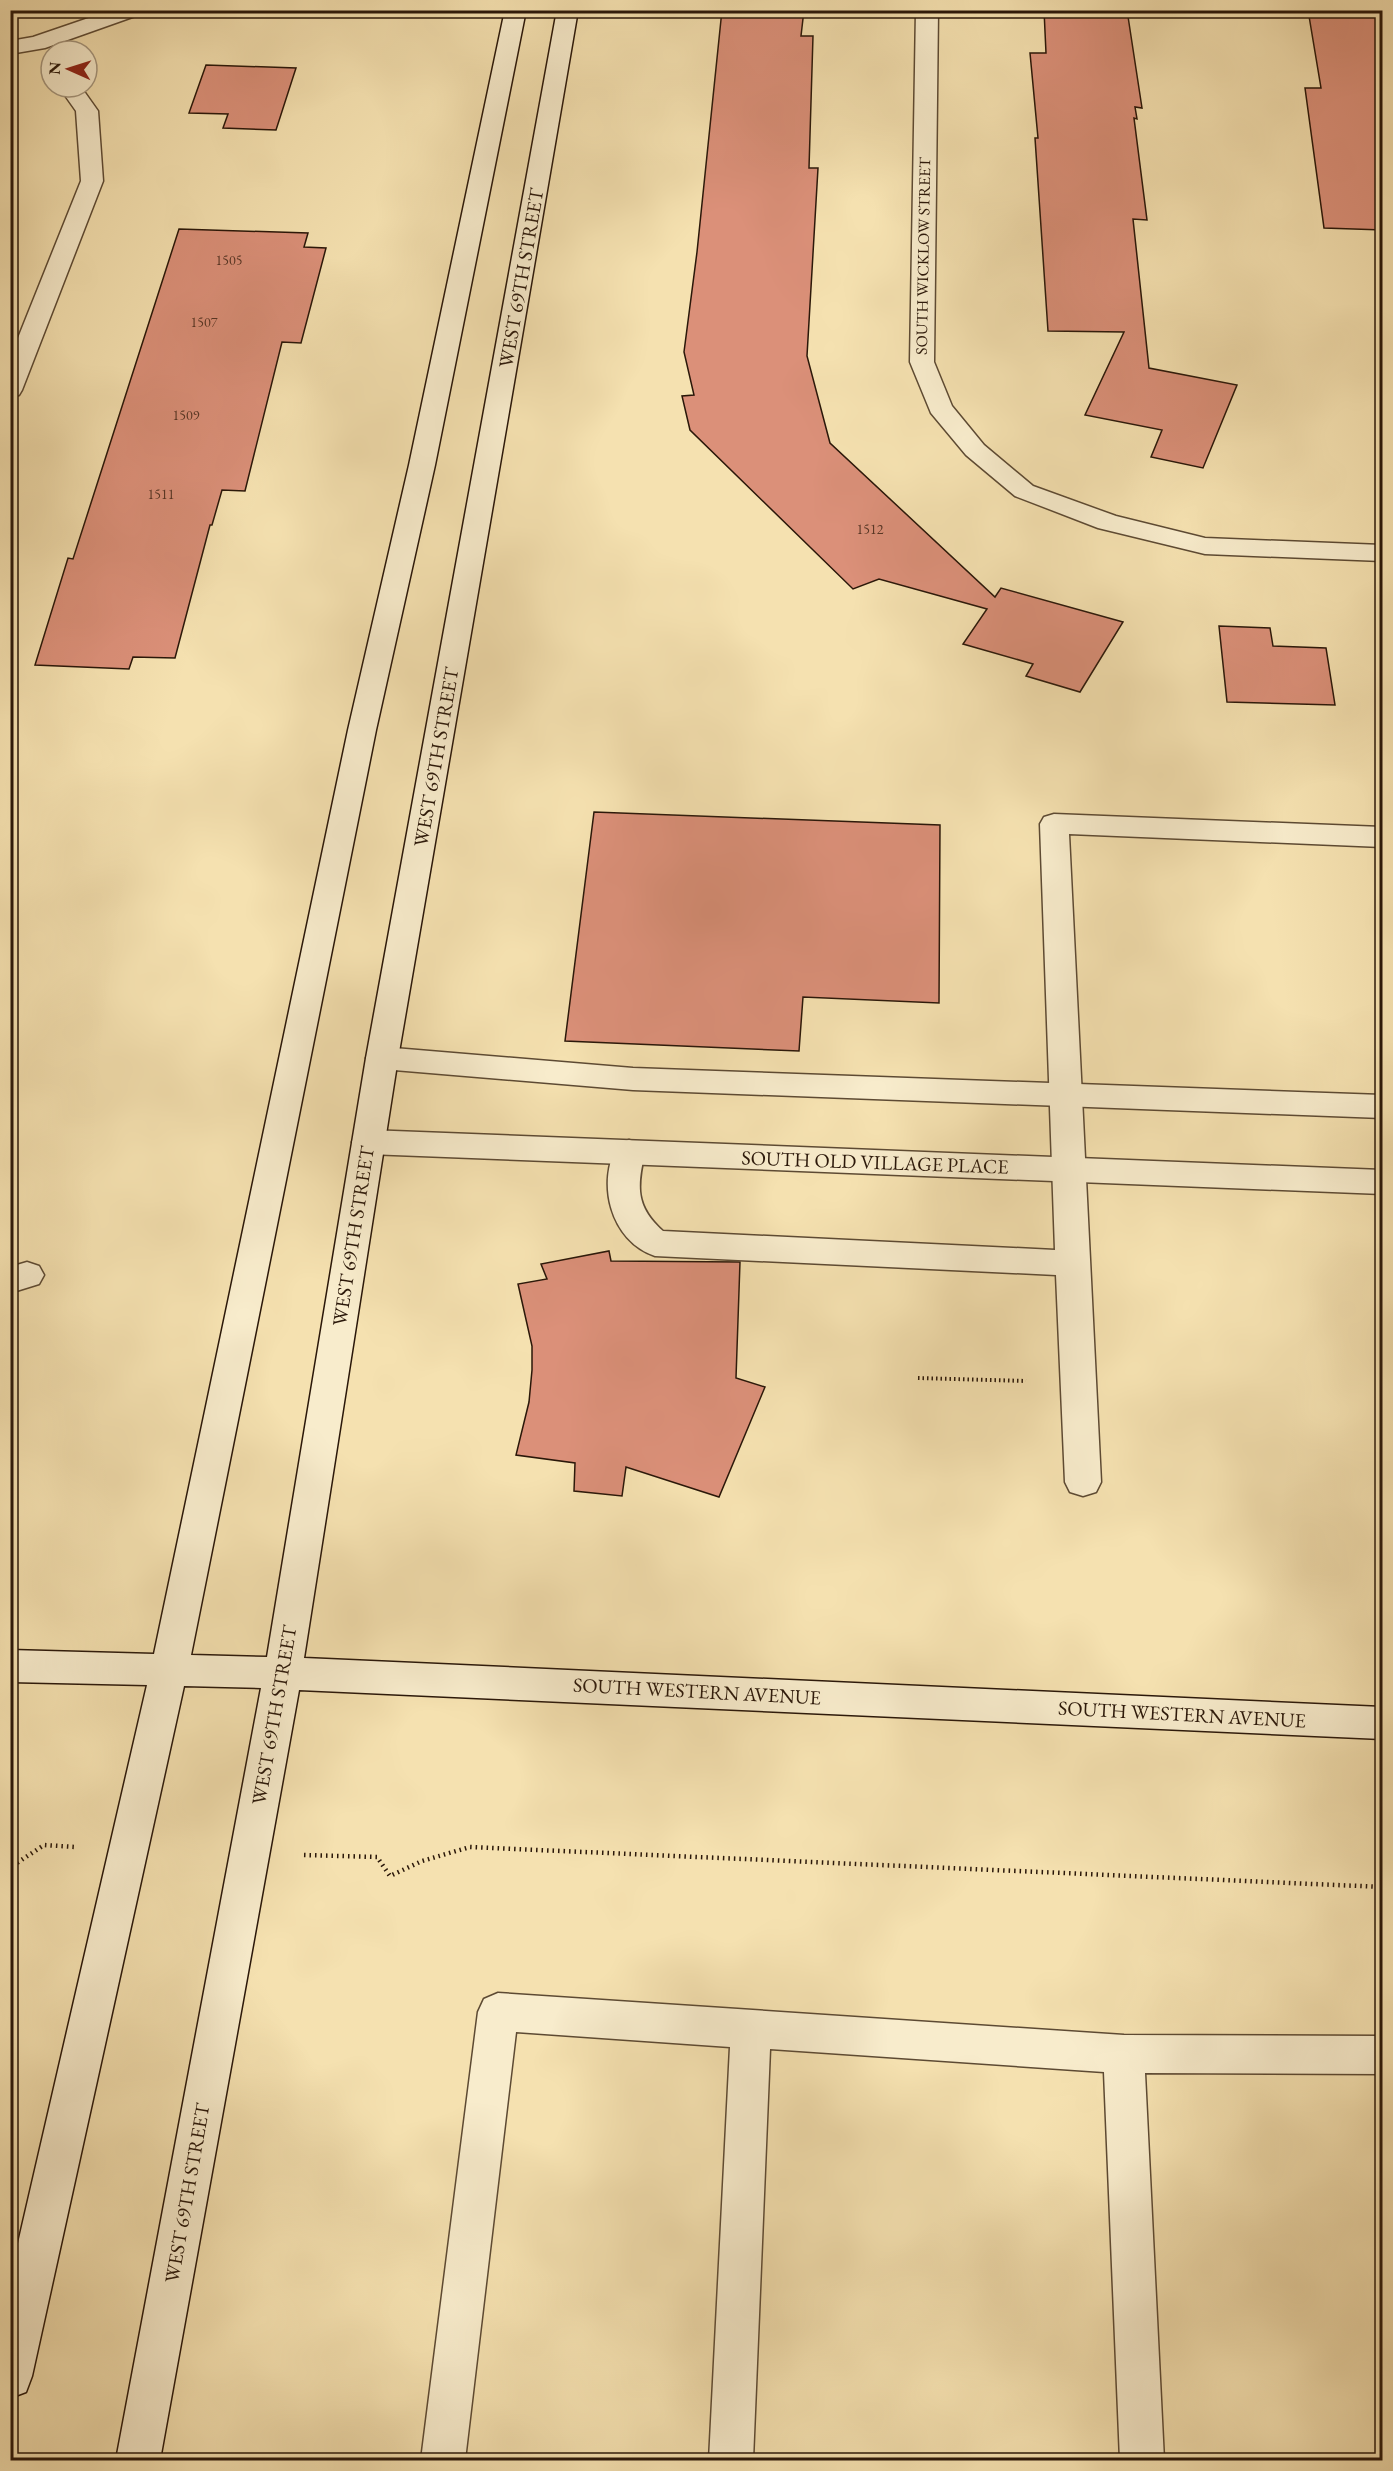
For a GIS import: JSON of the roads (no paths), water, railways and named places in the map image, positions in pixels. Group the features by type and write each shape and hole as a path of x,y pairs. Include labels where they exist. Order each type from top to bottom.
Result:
{"main road":[{"path":"10,48 36,43 134,10"},
{"path":"10,2376 169,1670 362,730 422,465 516,10"},
{"name":"WEST 69TH STREET","path":"138,2460 283,1672 382,1058 568,10"},
{"name":"SOUTH WICKLOW STREET","path":"927,10 922,362 940,408 947,417 975,450 1024,492 1107,522 1205,546 1383,553"},
{"path":"36,43 39,47"},
{"path":"10,390 92,181 87,111 78,99"},
{"path":"1083,1482 1067,1170 1067,1095 1060,997 1054,824 1383,837"},
{"path":"382,1058 633,1079 1383,1107"},
{"name":"SOUTH OLD VILLAGE PLACE","path":"368,1142 1383,1182"},
{"path":"629,1152 622,1195 636,1227 656,1243 1072,1263"},
{"name":"SOUTH WESTERN AVENUE","path":"10,1666 283,1672 1383,1723"},
{"path":"443,2460 498,2012 1124,2054 1383,2055"},
{"path":"731,2460 751,2028"},
{"path":"1124,2054 1142,2460"}]}
